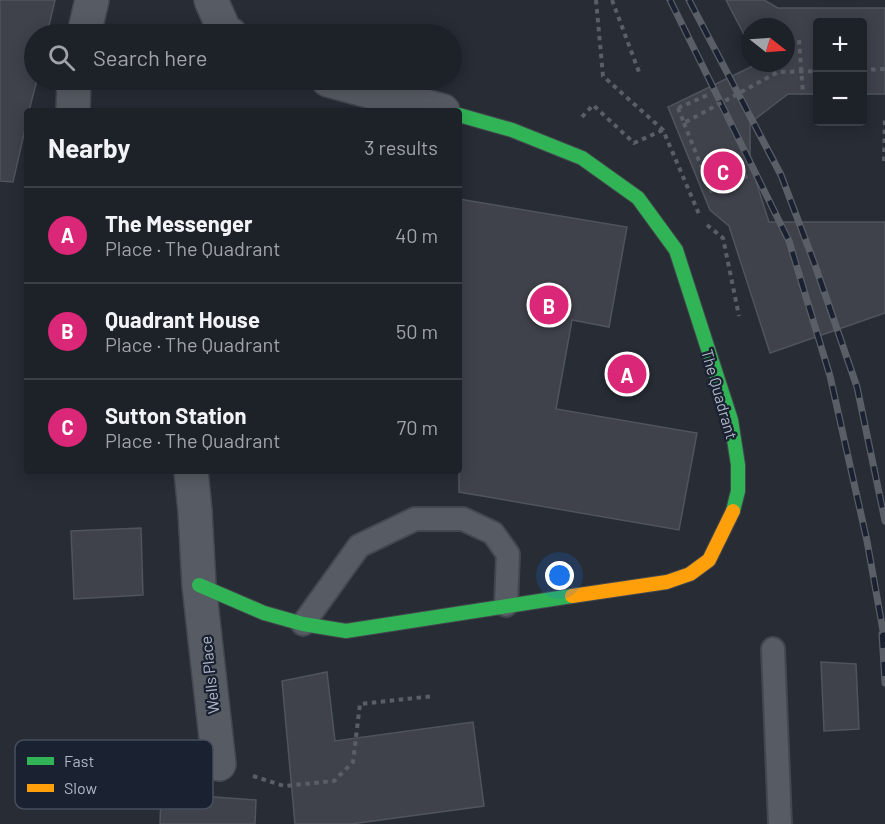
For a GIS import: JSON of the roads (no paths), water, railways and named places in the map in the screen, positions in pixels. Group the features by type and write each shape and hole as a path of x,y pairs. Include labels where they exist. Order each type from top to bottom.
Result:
{"street":[{"path":"86,24 92,0"},
{"path":"211,0 222,24"},
{"path":"73,108 74,90"},
{"path":"365,90 432,108"},
{"name":"The Quadrant","path":"199,585 264,613 303,624 346,631 667,582 690,574 709,560 732,515 738,491 738,465 731,420 676,250 638,198 582,158 512,130 462,116"},
{"name":"Wells Place","path":"191,474 199,585 219,764"}],"lane":[{"path":"303,624 359,546 415,519 464,519 493,533 508,554 506,605"},
{"path":"773,649 780,824"}],"railway":[{"path":"670,0 789,241 830,376 867,541 885,642"},
{"path":"689,0 781,175 815,265 857,387 885,521"},
{"path":"882,634 885,683"}],"place":[{"name":"Sutton Station","path":"723,171"},
{"name":"Quadrant House","path":"549,305"},
{"name":"The Messenger","path":"627,374"}]}
